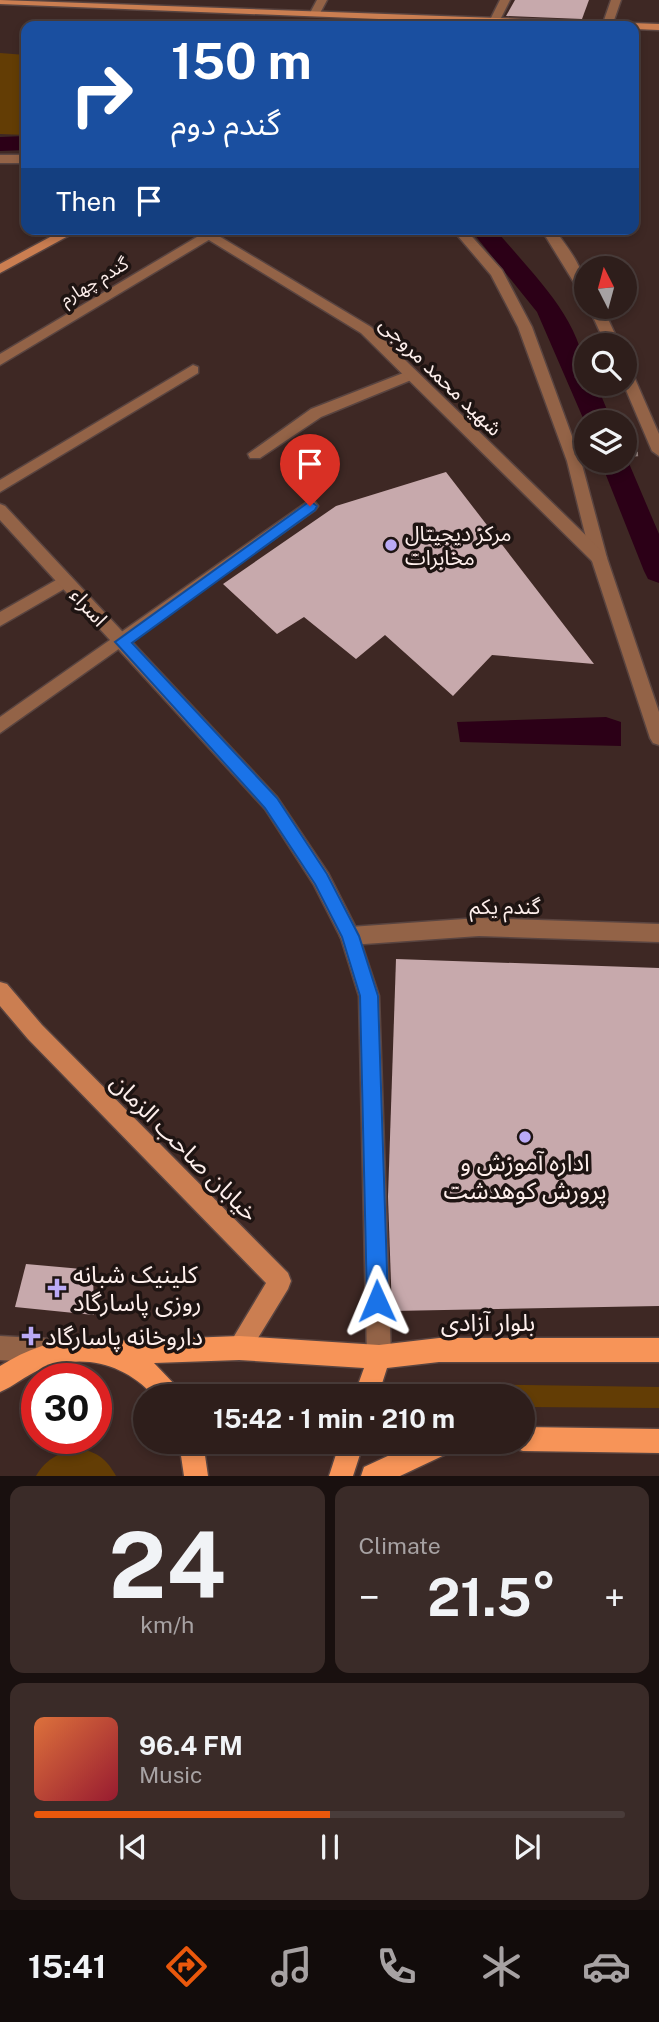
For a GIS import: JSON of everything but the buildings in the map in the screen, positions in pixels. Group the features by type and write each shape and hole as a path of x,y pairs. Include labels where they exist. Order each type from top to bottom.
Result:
{"main road":[{"path":"0,1 514,21"},
{"path":"286,21 293,13"},
{"path":"639,26 659,27"},
{"path":"0,269 64,235"},
{"name":"خیابان صاحب الزمان","path":"0,991 36,1032 280,1281 239,1348"},
{"name":"بلوار آزادی","path":"108,1353 239,1348 379,1357 439,1350 659,1350"},
{"path":"0,1380 21,1365 56,1352 82,1349 108,1353 143,1369 158,1384"},
{"path":"370,1384 379,1357"},
{"path":"535,1438 659,1441"},
{"path":"193,1454 196,1476"},
{"path":"341,1476 348,1454"},
{"path":"373,1476 419,1454"}],"street":[{"path":"315,13 322,0"},
{"path":"495,20 505,0"},
{"path":"608,21 616,0"},
{"path":"0,159 21,159"},
{"name":"گندم چهارم","path":"0,360 197,235"},
{"name":"شهید محمد مروجی","path":"207,235 366,330 599,558"},
{"path":"463,235 497,273 525,327 574,461 599,558 659,738"},
{"path":"551,235 574,270"},
{"path":"0,487 193,370"},
{"path":"255,454 316,413 411,375"},
{"path":"635,396 659,451"},
{"path":"0,726 122,642 310,506"},
{"name":"اسراء","path":"0,510 271,803 321,879 350,936 369,996 379,1357"},
{"path":"0,620 65,581"},
{"name":"گندم یکم","path":"350,936 479,927 659,933"},
{"path":"0,1348 56,1352"}],"shaded area":[{"path":"0,53 21,55 21,135 0,134"},
{"path":"606,717 621,722 621,746 460,742 457,722"},
{"path":"383,1383 452,1384 383,1384"},
{"path":"535,1385 659,1387 659,1408 535,1407"},
{"path":"95,1454 102,1458 116,1476 36,1476 55,1456"}],"waterway":[{"path":"0,144 21,143"},
{"path":"487,235 548,309 566,343 593,410"},
{"path":"619,473 659,571"}],"place":[{"name":"مرکز دیجیتال مخابرات","path":"391,545"},
{"name":"اداره آموزش و پرورش کوهدشت","path":"525,1137"},
{"name":"کلینیک شبانه روزی پاسارگاد","path":"57,1288"},
{"name":"داروخانه پاسارگاد","path":"31,1336"}],"route":[{"path":"310,506 122,642 271,803 321,879 350,936 369,996 377,1301"}]}
